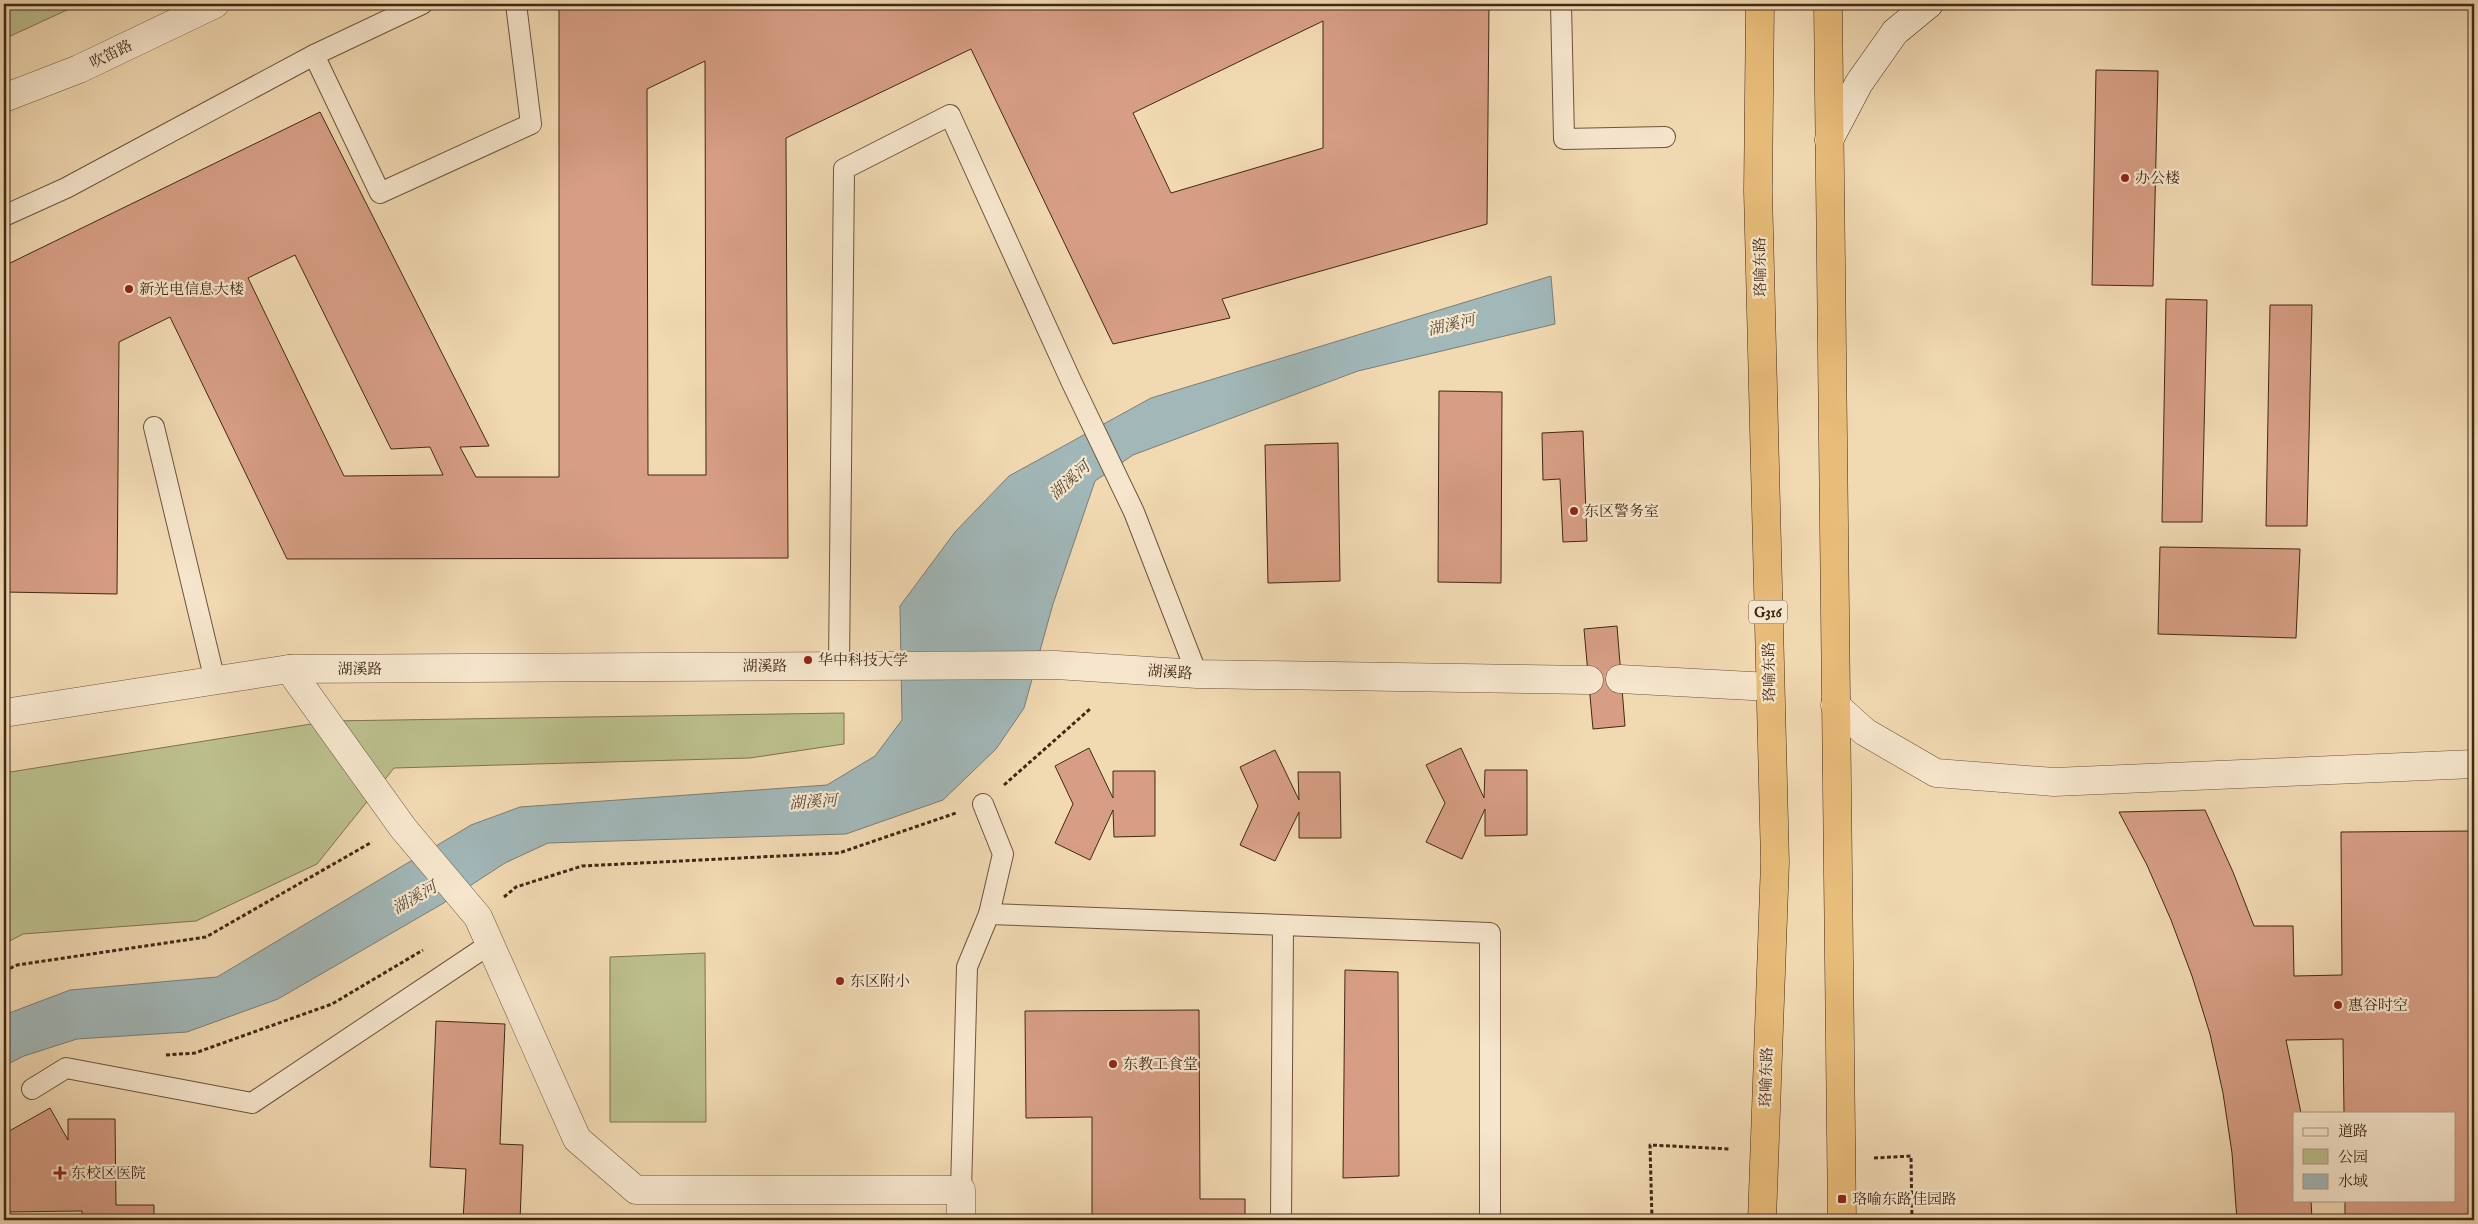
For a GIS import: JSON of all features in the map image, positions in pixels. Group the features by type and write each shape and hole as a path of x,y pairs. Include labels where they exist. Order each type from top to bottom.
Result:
{"highway":[{"name":"珞喻东路","path":"1760,4 1758,201 1775,862 1762,1220"},
{"path":"1828,4 1842,1220"}],"street":[{"name":"吹笛路","path":"4,98 79,69 215,4"},
{"path":"1829,140 1860,83 1895,32 1929,4"},
{"name":"湖溪路","path":"4,713 290,669 1056,665 1197,674 1589,680"},
{"path":"290,669 401,825 478,917 577,1139 636,1190 961,1190 961,1220"},
{"path":"1620,679 1770,687"},
{"path":"1835,705 1865,732 1936,772 2054,782 2474,764"}],"lane":[{"path":"4,216 66,188 314,55 422,4"},
{"path":"314,55 380,194 532,124 516,4"},
{"path":"1561,4 1564,139 1665,137"},
{"path":"839,666 844,169 950,115 1072,383 1134,512 1197,674"},
{"path":"154,427 215,681"},
{"path":"961,1190 967,967 989,914 1003,854 983,804"},
{"path":"989,914 1490,933 1490,1220"},
{"path":"1281,1220 1283,925"},
{"path":"32,1089 66,1068 252,1102 490,944"}],"path":[{"path":"478,917 516,888 582,866 839,853 983,804 1090,709"},
{"path":"4,971 17,965 206,937 401,825"},
{"path":"156,1055 195,1053 332,1004 431,945"},
{"path":"1652,1220 1650,1145 1764,1150"},
{"path":"1911,1156 1912,1220"}],"green space":[{"path":"4,4 80,4 4,39"},
{"path":"844,713 844,744 750,758 394,768 317,864 196,921 23,934 4,944 4,773 330,721"},
{"path":"705,953 706,1122 610,1122 610,957"}],"water":[{"name":"湖溪河","path":"1551,276 1555,324 1358,371 1133,455 1095,481 1053,604 1024,708 996,749 943,800 846,834 548,843 505,863 442,904 278,999 187,1032 77,1039 24,1056 4,1066 4,1015 70,990 217,977 471,825 520,807 827,785 875,756 902,720 900,606 955,532 1009,476 1151,398"}],"building":[{"name":"新光电信息大楼","path":"559,4 1489,4 1487,224 1222,299 1230,318 1113,344 971,49 786,138 788,558 287,559 170,317 119,342 117,594 4,592 6,265 320,112 489,446 460,447 476,477 559,477","holes":["1323,21 1323,148 1171,193 1133,113","705,61 706,475 648,475 647,89","295,255 391,449 430,447 443,475 344,476 248,278"]},
{"name":"办公楼","path":"2096,70 2158,71 2153,286 2092,285"},
{"path":"2166,299 2207,300 2202,522 2162,522"},
{"path":"2270,305 2312,305 2307,526 2266,526"},
{"path":"1439,391 1502,392 1501,583 1438,582"},
{"name":"东区警务室","path":"1583,431 1587,541 1563,542 1560,479 1543,480 1542,433"},
{"path":"1338,443 1340,581 1268,583 1265,445"},
{"path":"2160,547 2300,549 2296,638 2158,634"},
{"path":"1617,626 1625,726 1593,729 1584,629"},
{"path":"1089,748 1113,798 1113,771 1155,771 1155,836 1114,837 1113,810 1090,860 1055,843 1073,804 1055,766"},
{"path":"1461,748 1484,798 1485,770 1527,770 1527,835 1485,836 1485,809 1462,859 1426,842 1445,803 1426,765"},
{"path":"1275,750 1299,800 1298,772 1340,772 1341,838 1299,838 1299,812 1275,861 1240,845 1258,806 1240,767"},
{"name":"惠谷时空","path":"2205,810 2233,872 2254,926 2293,926 2294,976 2342,975 2341,832 2474,831 2474,1219 2345,1220 2345,1202 2456,1202 2456,1112 2344,1112 2343,1039 2286,1040 2301,1112 2293,1112 2293,1202 2311,1202 2312,1220 2237,1220 2232,1153 2223,1093 2210,1034 2192,976 2171,920 2147,865 2119,812"},
{"path":"1345,970 1398,972 1399,1176 1343,1178"},
{"name":"东教工食堂","path":"1199,1010 1200,1199 1245,1199 1245,1220 1092,1220 1092,1117 1026,1118 1025,1011"},
{"path":"436,1021 505,1024 500,1144 523,1145 520,1220 463,1220 466,1169 430,1167"},
{"name":"东校区医院","path":"50,1108 68,1140 68,1119 115,1119 116,1205 154,1205 154,1220 82,1220 82,1211 4,1212 4,1134"},
{"path":"293,1218 345,1218 345,1220 293,1220"}],"place":[{"name":"办公楼","path":"2125,178"},
{"name":"新光电信息大楼","path":"129,289"},
{"name":"东区警务室","path":"1574,511"},
{"name":"华中科技大学","path":"808,660"},
{"name":"东区附小","path":"840,981"},
{"name":"惠谷时空","path":"2338,1005"},
{"name":"东教工食堂","path":"1113,1064"},
{"name":"东校区医院","path":"60,1173"},
{"name":"珞喻东路佳园路","path":"1842,1199"}]}
